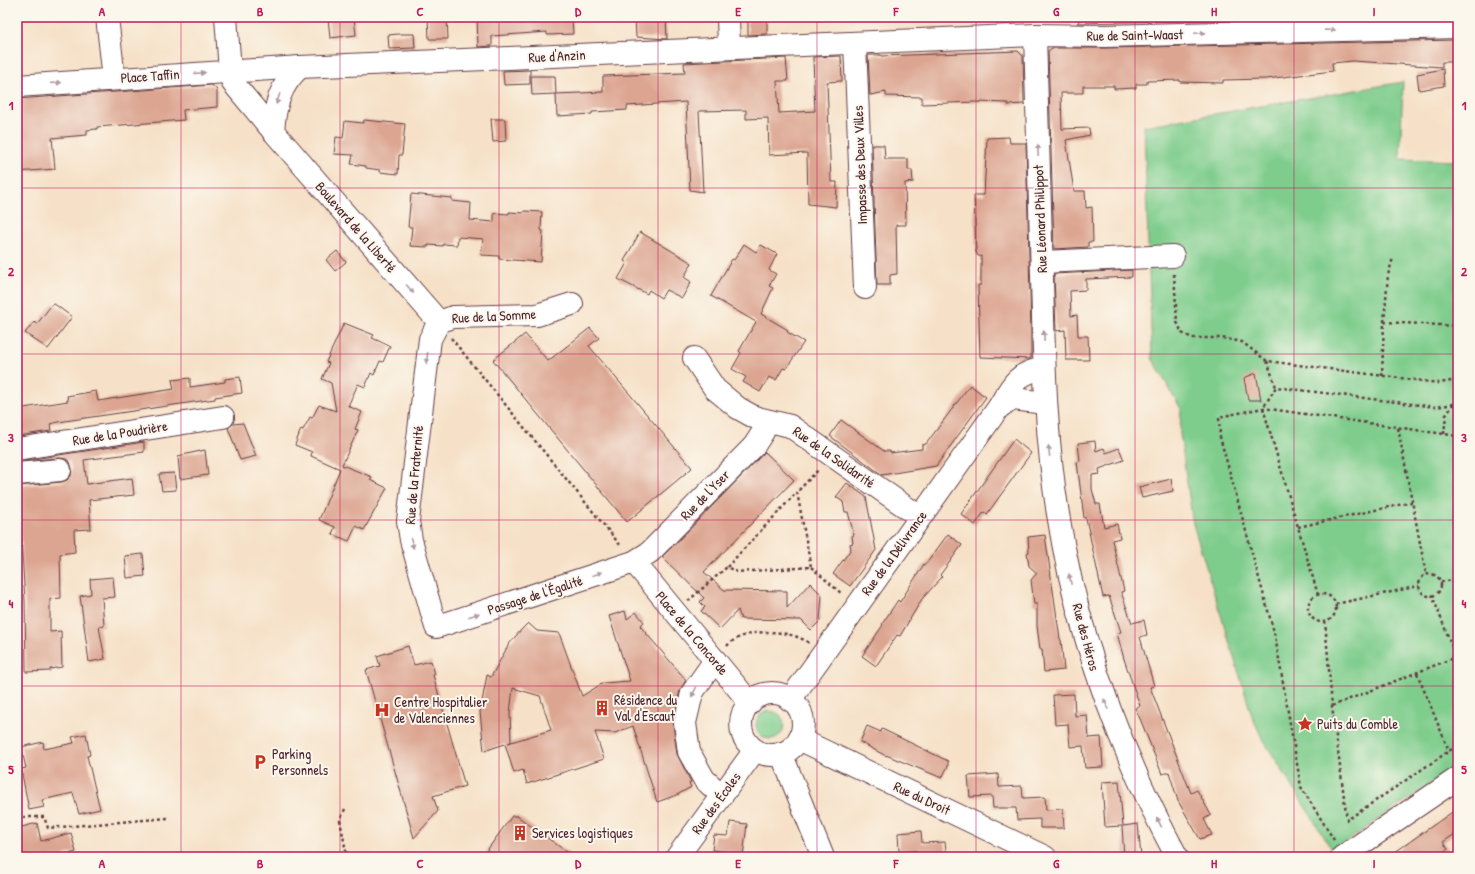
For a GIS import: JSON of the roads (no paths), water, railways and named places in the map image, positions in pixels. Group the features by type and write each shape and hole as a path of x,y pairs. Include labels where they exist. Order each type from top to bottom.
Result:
{"street":[{"path":"107,17 114,79"},
{"path":"226,17 230,71"},
{"path":"728,17 729,48"},
{"name":"Rue de Saint-Waast","path":"884,42 1035,35 1105,36 1458,27"},
{"name":"Rue Léonard Philippot","path":"1035,35 1045,403"},
{"name":"Rue d'Anzin","path":"230,71 884,42"},
{"name":"Impasse des Deux Villes","path":"856,43 864,288"},
{"path":"274,131 275,109 280,92 289,78 300,67"},
{"name":"Place Taffin","path":"17,86 230,71"},
{"name":"Boulevard de la Liberté","path":"230,71 233,83 438,322"},
{"path":"1042,262 1173,256"},
{"name":"Rue de la Somme","path":"438,322 445,318 461,316 537,315 572,304"},
{"name":"Rue de la Fraternité","path":"436,627 411,540 408,521 430,339 438,322"},
{"name":"Rue de la Solidarité","path":"694,358 721,396 746,413 768,421 790,426 920,517"},
{"name":"Rue de la Délivrance","path":"790,700 1019,377 1028,371 1044,369"},
{"path":"999,407 1009,400 1018,399 1045,403"},
{"name":"Rue des Héros","path":"1045,403 1050,460 1062,537 1072,588 1091,657 1122,743 1139,783 1177,857"},
{"name":"Rue de la Poudrière","path":"17,448 223,417"},
{"name":"Rue de l'Yser","path":"634,562 650,552 754,446 768,421"},
{"path":"17,474 60,470"},
{"name":"Passage de l'Égalité","path":"436,627 634,562"},
{"name":"Place de la Concorde","path":"634,562 750,703"},
{"path":"715,660 692,693 686,723 689,752 704,779 721,795"},
{"path":"769,694 782,695 790,700 798,708 801,716 802,728 799,739 793,746 782,753 768,755 754,750 746,740 742,727 743,714 750,703 757,698 769,694"},
{"name":"Rue du Droit","path":"799,739 1045,857"},
{"name":"Rue des Écoles","path":"677,857 754,750"},
{"path":"782,753 823,857"},
{"path":"1342,857 1458,778"}],"place":[{"name":"Résidence du Val d'Escaut","path":"602,708"},
{"name":"Centre Hospitalier de Valenciennes","path":"382,710"},
{"name":"Puits du Comble","path":"1305,724"},
{"name":"Parking Personnels","path":"260,762"},
{"name":"Services logistiques","path":"520,833"}]}
